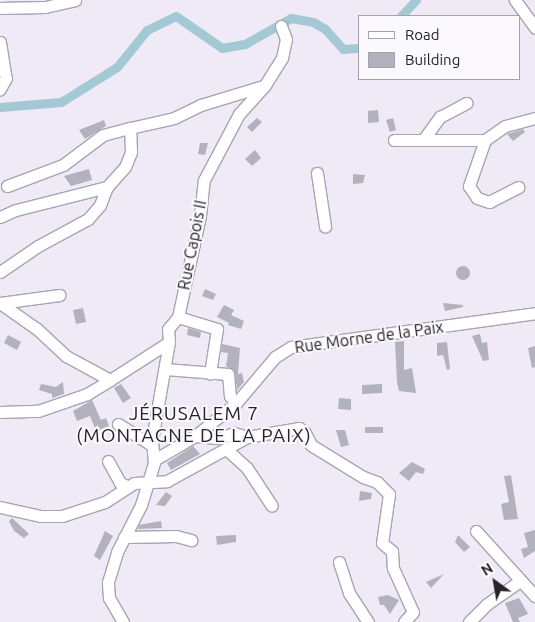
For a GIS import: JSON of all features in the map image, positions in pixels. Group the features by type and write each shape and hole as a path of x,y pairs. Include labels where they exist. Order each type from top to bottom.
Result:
{"street":[{"path":"0,8 45,8 75,0"},
{"path":"515,0 535,28"},
{"name":"Rue Capois II","path":"123,622 109,598 108,582 124,537 141,505 154,460 152,445 169,342 168,329 178,317 200,216 204,180 239,114 264,85 282,58 286,40 281,26"},
{"path":"0,42 6,78 0,89"},
{"path":"7,186 64,165 103,134 174,118 201,105 264,85"},
{"path":"423,140 440,117 466,103"},
{"path":"394,140 485,140 505,126 535,118"},
{"path":"0,272 38,246 88,220 100,205 107,187 125,167 131,152 130,128"},
{"path":"485,140 469,186 477,198 489,202 518,187"},
{"path":"317,173 325,226"},
{"path":"0,217 16,210 107,187"},
{"path":"0,303 59,295"},
{"path":"0,303 37,328 66,356 110,380"},
{"name":"Rue Morne de la Paix","path":"154,460 195,436 236,403 275,357 291,347 535,313"},
{"path":"178,317 217,329 210,373"},
{"path":"0,412 38,411 87,394 169,342"},
{"path":"165,369 228,374 230,396 236,403"},
{"path":"118,424 152,445"},
{"path":"0,507 41,516 62,516 105,502 127,486 167,480 247,437 299,428 305,433 311,446 363,478 377,482 388,494 382,543 392,552 393,568 413,612 404,622"},
{"path":"195,436 220,438 234,432 247,437"},
{"path":"226,449 247,468 272,506"},
{"path":"108,461 120,483 127,486"},
{"path":"476,532 494,548 520,581 535,596"},
{"path":"124,537 176,536 190,540"},
{"path":"339,562 350,593 368,622"},
{"path":"469,622 487,604 520,581"}],"building":[{"path":"378,110 379,122 368,123 368,111"},
{"path":"257,118 262,122 252,132 247,127"},
{"path":"393,118 396,130 390,132 386,120"},
{"path":"104,120 106,126 85,139 79,130"},
{"path":"523,129 525,132 513,141 507,134"},
{"path":"200,143 208,143 205,155 198,154"},
{"path":"255,150 261,158 252,166 245,159"},
{"path":"89,169 92,180 71,186 64,176"},
{"path":"353,174 365,175 363,183 353,184"},
{"path":"460,266 466,266 470,273 466,280 460,280 456,276 456,270"},
{"path":"205,289 216,294 213,300 202,296"},
{"path":"443,303 463,305 463,307 445,311"},
{"path":"224,305 234,310 231,315 244,321 241,329 228,325 229,323 217,317"},
{"path":"83,308 86,322 76,324 73,310"},
{"path":"188,328 201,332 200,338 187,335"},
{"path":"480,334 482,343 487,342 489,360 483,361 472,336"},
{"path":"8,335 21,342 17,350 4,343"},
{"path":"404,341 404,370 412,368 416,393 399,391 395,342"},
{"path":"447,342 450,369 447,370 443,355 437,356 437,343"},
{"path":"222,344 240,348 238,374 242,373 244,382 237,390 235,373 226,366 228,353 221,352"},
{"path":"535,346 535,367 532,368 528,348"},
{"path":"63,382 64,394 52,398 52,394 39,390 41,384 56,387"},
{"path":"121,384 131,398 123,403 114,388"},
{"path":"382,384 382,393 362,394 362,385"},
{"path":"339,398 351,399 351,410 338,409"},
{"path":"92,400 101,420 106,418 109,426 96,431 90,416 77,421 73,411"},
{"path":"365,427 383,427 383,433 365,433"},
{"path":"336,430 345,430 349,445 341,447"},
{"path":"193,446 200,454 171,470 167,463"},
{"path":"412,462 425,469 423,474 416,472 409,481 399,473"},
{"path":"511,475 518,519 504,520 501,504 509,502 504,476"},
{"path":"360,491 372,493 371,499 359,501"},
{"path":"166,492 172,496 165,506 156,505"},
{"path":"12,518 29,534 24,538 14,531 9,521"},
{"path":"161,521 162,528 138,529 139,525"},
{"path":"535,530 535,551 524,558 521,549 528,547 524,533"},
{"path":"105,531 113,536 100,560 94,556"},
{"path":"236,535 236,542 217,545 216,536"},
{"path":"458,535 470,547 464,552 455,542"},
{"path":"444,574 431,588 426,582"},
{"path":"388,595 399,600 390,614 384,605 380,605 378,597"},
{"path":"519,598 528,614 518,618 520,622 513,622 505,603"}],"waterway":[{"path":"402,15 416,0"},
{"path":"0,107 61,102 117,67 147,30 176,16 222,48 245,44 291,18 313,22 325,29 343,49 358,48"}],"district":[{"name":"JÉRUSALEM 7 (MONTAGNE DE LA PAIX)","path":"194,425"}]}
